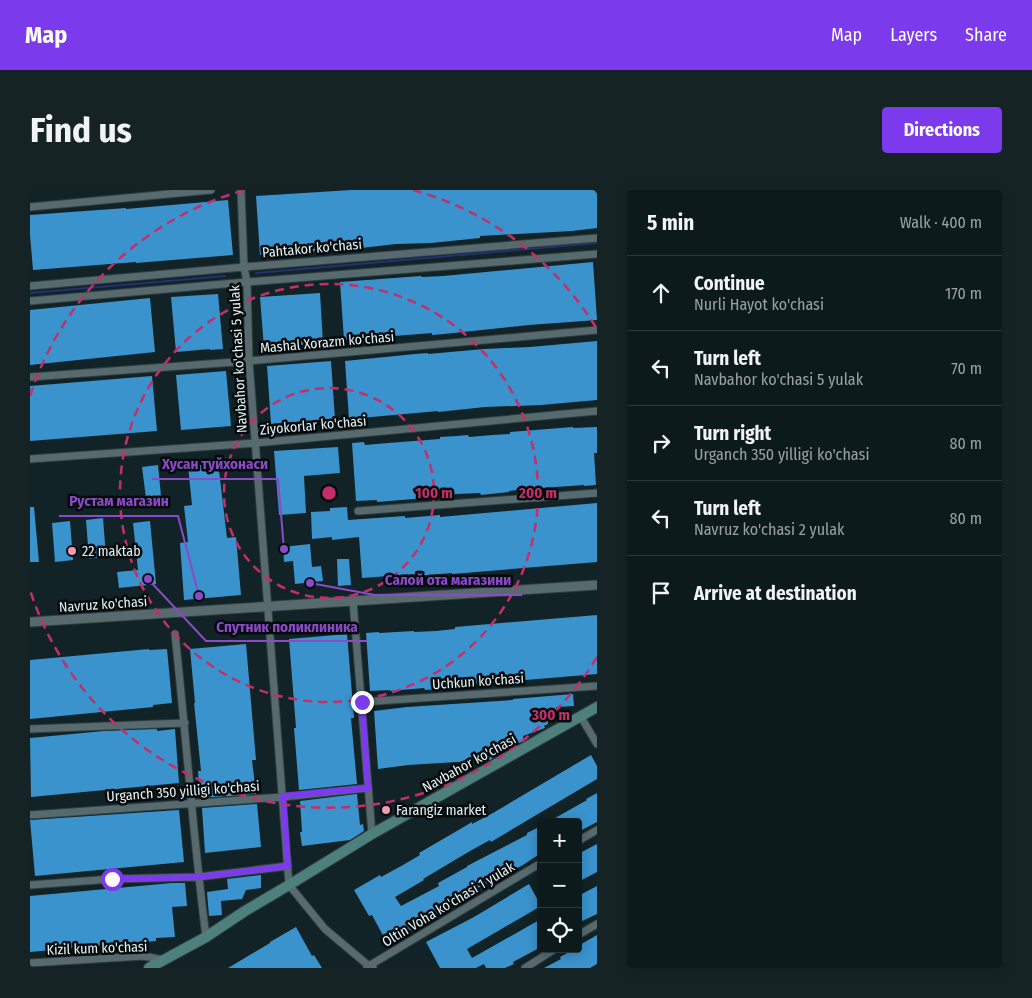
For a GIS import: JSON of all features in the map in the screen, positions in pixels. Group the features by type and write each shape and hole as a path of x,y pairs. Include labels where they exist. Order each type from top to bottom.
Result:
{"main road":[{"name":"Navbahor ko'chasi","path":"149,968 206,937 245,911 372,834 597,707"}],"street":[{"path":"30,207 211,190"},
{"name":"Navbahor ko'chasi 5 yulak","path":"241,190 250,362 289,885"},
{"name":"Pahtakor ko'chasi","path":"30,286 244,266 597,238"},
{"name":"Pahtakor ko'chasi","path":"30,301 597,254"},
{"name":"Mashal Xorazm ko'chasi","path":"30,377 250,362 597,330"},
{"name":"Ziyokorlar ko'chasi","path":"30,459 256,442 597,411"},
{"path":"358,511 597,493"},
{"name":"Navruz ko'chasi","path":"30,622 597,585"},
{"path":"353,600 372,834"},
{"path":"175,634 185,723 198,877 206,937"},
{"name":"Uchkun ko'chasi","path":"362,702 597,686"},
{"path":"581,716 597,744"},
{"path":"30,729 185,723"},
{"name":"Urganch 350 yilligi ko'chasi","path":"30,815 191,804 368,788"},
{"path":"582,839 597,830"},
{"name":"Oltin Voha ko'chasi 1 yulak","path":"369,967 537,865"},
{"path":"30,885 112,879 198,877 288,866"},
{"path":"289,885 325,930 369,967"},
{"path":"582,933 597,924"},
{"path":"524,968 548,953"},
{"name":"Kizil kum ko'chasi","path":"30,963 143,956 164,960"}],"building":[{"path":"351,190 597,190 597,228 480,236 480,238 431,243 260,255 256,196"},
{"path":"228,200 233,255 33,270 30,215"},
{"path":"593,262 597,320 432,335 432,333 344,340 340,282 443,276"},
{"path":"320,293 323,343 264,348 260,297"},
{"path":"218,294 223,349 176,352 171,297"},
{"path":"150,298 155,352 30,365 30,310"},
{"path":"597,341 597,400 485,407 349,419 345,361"},
{"path":"331,361 335,419 271,424 267,366"},
{"path":"226,371 231,426 181,430 176,375"},
{"path":"152,376 157,431 30,441 30,386"},
{"path":"597,427 597,453 594,453 596,485 527,489 481,495 480,493 457,494 377,502 377,500 356,501 352,443 364,442 365,445 440,439 440,437 510,434 510,432"},
{"path":"338,447 340,473 304,476 306,513 279,515 274,451"},
{"path":"218,462 227,538 236,537 241,595 184,600 180,543 188,542 184,506 192,505 188,466"},
{"path":"158,465 161,496 146,498 142,467"},
{"path":"597,503 597,562 452,574 416,576 416,574 362,578 359,537 332,540 332,537 312,539 311,512 330,511 330,508 347,507 348,520 405,516 405,518 440,515 440,517"},
{"path":"30,507 34,507 39,562 30,562"},
{"path":"103,518 106,557 89,559 86,520"},
{"path":"70,521 73,560 55,562 52,523"},
{"path":"150,521 156,584 119,588 117,572 138,570 133,523"},
{"path":"310,544 312,567 321,566 323,581 295,584 293,561 284,562 283,547"},
{"path":"337,559 349,559 351,585 338,586"},
{"path":"597,615 597,674 453,686 453,688 370,691 366,633 436,631 455,629 455,627"},
{"path":"347,634 354,718 351,718 357,784 299,790 289,639"},
{"path":"246,644 256,760 252,760 256,794 200,798 198,771 201,771 190,649"},
{"path":"167,649 172,703 153,705 153,707 30,719 30,660"},
{"path":"573,694 574,706 556,707 557,713 547,714 548,724 544,726 545,728 523,736 523,741 519,743 492,746 493,758 490,760 408,765 378,769 374,711"},
{"path":"157,729 157,731 175,729 179,783 31,797 30,738 104,731"},
{"path":"591,755 597,766 597,779 491,842 490,840 470,851 395,897 401,906 439,886 438,883 467,866 537,828 537,856 441,909 443,912 387,943 372,915 369,916 354,890 380,875 381,877 403,865 420,855 419,853 472,822 472,824"},
{"path":"597,793 597,822 582,830 582,818 555,818 587,800"},
{"path":"357,794 360,825 363,824 364,831 350,840 302,846 300,801"},
{"path":"257,804 261,847 205,853 202,808"},
{"path":"179,810 184,862 35,876 30,820"},
{"path":"597,844 597,872 582,880 582,863 582,852"},
{"path":"261,875 261,888 246,890 242,899 221,901 222,915 209,916 207,892 228,889 227,879"},
{"path":"185,883 187,906 172,907 175,937 156,938 156,941 30,952 30,896"},
{"path":"529,884 537,899 537,908 467,949 472,958 537,921 537,949 505,968 486,968 484,964 476,968 440,968 426,942 474,917"},
{"path":"597,886 597,914 582,921 582,908 582,894"},
{"path":"296,927 312,956 314,955 322,968 228,968 270,942"},
{"path":"597,935 597,964 590,968 544,968 561,959 560,957 568,953 582,953 582,944"}],"waterway":[{"path":"256,273 597,243"},
{"path":"30,293 225,276"}],"place":[{"name":"Хусан туйхонаси","path":"284,549"},
{"name":"22 maktab","path":"72,551"},
{"name":"Спутник поликлиника","path":"148,579"},
{"name":"Салой ота магазини","path":"310,583"},
{"name":"Рустам магазин","path":"199,596"},
{"name":"Farangiz market","path":"386,810"}],"route":[{"path":"112,879 198,877 288,866 283,796 368,788 362,702"}]}
